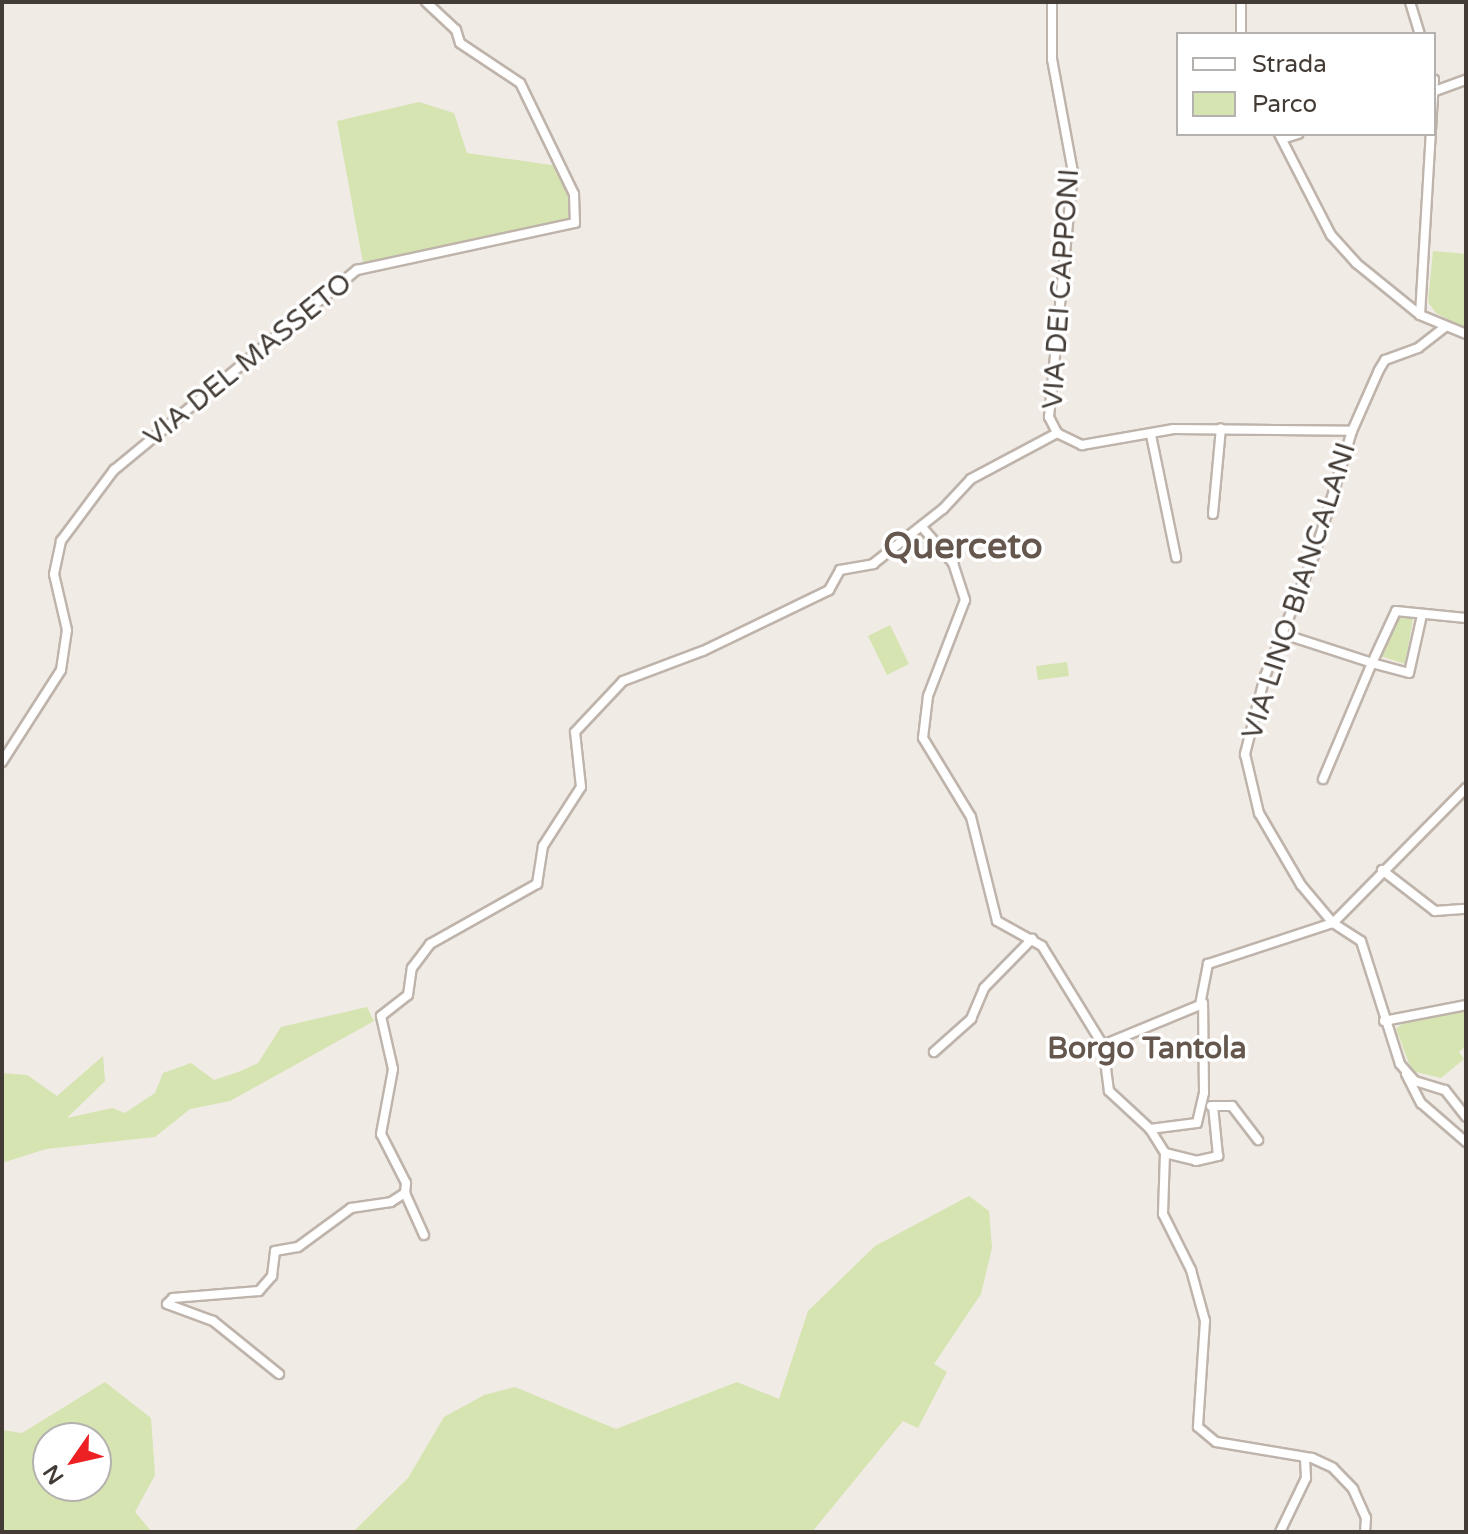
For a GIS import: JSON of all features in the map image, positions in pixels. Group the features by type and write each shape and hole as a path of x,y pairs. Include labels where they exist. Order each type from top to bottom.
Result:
{"street":[{"name":"VIA DEL MASSETO","path":"2,762 61,670 67,630 54,574 61,541 114,470 357,270 575,223 574,194 520,83 460,43 456,30 426,2"},
{"name":"VIA DEI CAPPONI","path":"1052,2 1052,59 1073,172 1049,417 1057,433"},
{"path":"1241,2 1241,32"},
{"path":"1410,2 1419,32"},
{"path":"1436,90 1466,80"},
{"path":"1420,315 1433,136"},
{"path":"1280,137 1331,235 1420,315 1466,334"},
{"name":"VIA LINO BIANCALANI","path":"1445,327 1418,348 1385,360 1352,431 1255,710 1245,754 1249,785 1301,885 1333,923 1361,941 1384,1021 1405,1074 1421,1103 1466,1142"},
{"path":"424,1235 405,1193 406,1183 381,1134 393,1069 381,1016 408,995 415,962 430,944 537,884 543,846 581,787 575,732 623,681 799,606 829,590 840,570 873,564 922,527 971,479 1057,433 1082,445 1221,428 1352,431"},
{"path":"1213,514 1221,428"},
{"path":"1151,435 1176,557"},
{"path":"922,527 953,563 965,600 928,696 923,738 971,817 997,921 1032,939 1057,968 1103,1045 1109,1091 1150,1129 1165,1153 1163,1214 1196,1283 1205,1321 1198,1427 1216,1442 1305,1458 1343,1476 1363,1510 1365,1532"},
{"path":"1323,779 1396,611 1466,618"},
{"path":"1283,634 1409,673 1422,615"},
{"path":"1150,1129 1197,1123 1202,1106 1203,1003 1208,964 1333,923 1466,788"},
{"path":"1382,870 1435,911 1466,909"},
{"path":"934,1052 971,1019 984,988 1032,939"},
{"path":"1103,1045 1203,1003"},
{"path":"1384,1021 1466,1005"},
{"path":"1405,1074 1415,1081 1440,1086 1466,1117"},
{"path":"1202,1106 1232,1106 1258,1140"},
{"path":"1165,1153 1196,1161 1218,1156 1213,1106"},
{"path":"279,1374 213,1321 167,1304 173,1298 259,1291 272,1276 275,1251 298,1247 351,1208 391,1202 405,1193"},
{"path":"1280,1532 1306,1478 1305,1458"}],"green space":[{"path":"419,102 454,113 467,153 558,166 573,205 572,218 560,226 363,263 337,121"},
{"path":"1433,251 1466,254 1466,329 1436,313 1428,302"},
{"path":"1397,614 1413,619 1405,664 1377,655"},
{"path":"890,625 909,664 887,675 868,636"},
{"path":"1067,662 1069,676 1038,680 1036,666"},
{"path":"367,1007 374,1021 230,1101 190,1109 155,1137 46,1149 2,1163 2,1073 27,1075 57,1096 103,1056 105,1081 67,1118 112,1108 125,1113 155,1093 163,1073 191,1063 214,1080 258,1063 281,1027"},
{"path":"1466,1011 1466,1046 1459,1052 1464,1059 1441,1078 1412,1071 1396,1029 1403,1023"},
{"path":"969,1196 989,1211 992,1248 981,1294 934,1364 947,1372 918,1428 903,1421 812,1532 353,1532 408,1478 444,1417 484,1395 515,1387 616,1429 737,1382 779,1399 808,1311 875,1246"},
{"path":"105,1382 151,1418 155,1475 135,1512 152,1532 2,1532 2,1430 22,1433 32,1427 32,1502 112,1502 112,1422 40,1422"}],"district":[{"name":"Querceto","path":"963,547"},
{"name":"Borgo Tantola","path":"1147,1049"}]}
